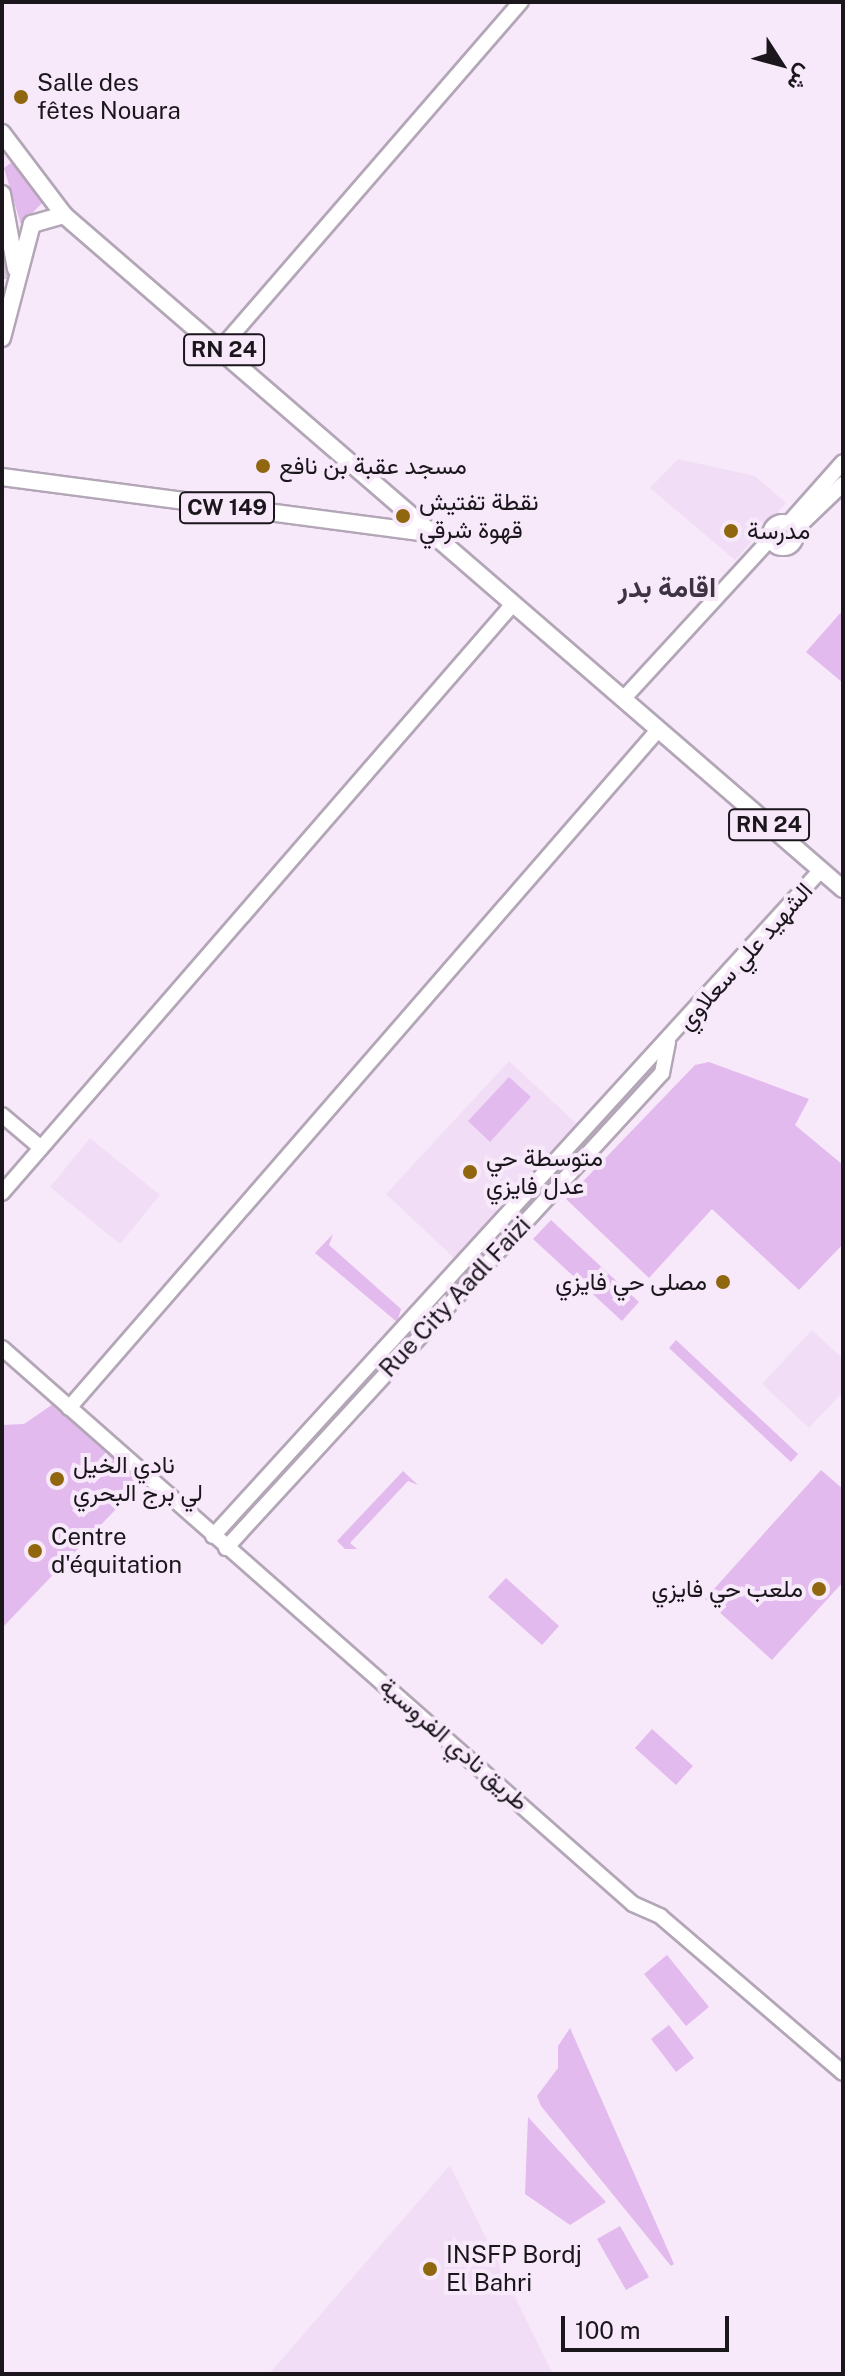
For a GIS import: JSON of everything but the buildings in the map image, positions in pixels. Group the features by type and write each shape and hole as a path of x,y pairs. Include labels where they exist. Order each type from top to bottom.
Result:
{"main road":[{"path":"221,348 521,2"},
{"name":"RN 24","path":"2,133 64,215 383,486 513,604 843,889"},
{"path":"2,194 15,286"},
{"path":"2,338 32,224 64,215"},
{"path":"2,227 6,255"},
{"path":"773,542 791,546 792,526 843,462"},
{"name":"CW 149","path":"2,477 353,520 435,534"},
{"path":"627,701 773,542 774,526 792,526 843,484"},
{"path":"380,517 389,502 383,486"},
{"path":"353,520 415,517"},
{"path":"2,1193 513,604"},
{"path":"69,1408 658,730"},
{"name":"الشهيد علي سعلاوي","path":"668,1042 821,870"},
{"name":"Rue City Aadl Faizi","path":"213,1536 668,1042"},
{"name":"Rue City Aadl Faizi","path":"226,1548 662,1073 671,1055 668,1042"},
{"path":"2,1115 41,1148"},
{"name":"طريق نادي الفروسية","path":"2,1348 633,1904 660,1916 843,2073"}],"shaded area":[{"path":"12,162 43,202 21,225 4,168"},
{"name":"مدرسة","path":"678,459 755,476 786,503 735,560 650,488"},
{"path":"843,610 843,683 806,652"},
{"name":"متوسطة حي عدل فايزي","path":"509,1061 577,1124 454,1258 386,1194"},
{"path":"709,1062 809,1099 795,1125 843,1165 843,1244 799,1290 712,1209 649,1278 566,1199 695,1065"},
{"path":"509,1077 531,1097 490,1142 468,1121"},
{"path":"90,1138 160,1195 120,1244 50,1187"},
{"path":"551,1220 639,1302 622,1321 533,1239"},
{"path":"333,1234 329,1245 401,1309 397,1322 315,1253"},
{"path":"812,1330 843,1359 843,1392 809,1428 762,1384"},
{"path":"676,1340 798,1454 791,1462 669,1348"},
{"name":"Centre d'équitation","path":"56,1402 140,1484 2,1628 2,1425 24,1424"},
{"path":"821,1470 843,1489 843,1582 772,1660 705,1599"},
{"path":"403,1471 418,1485 408,1481 350,1543 357,1549 345,1549 337,1541"},
{"path":"506,1578 559,1626 542,1645 488,1597"},
{"path":"652,1729 693,1766 676,1785 635,1748"},
{"path":"667,1955 709,2007 686,2026 644,1974"},
{"path":"669,2025 694,2058 676,2072 651,2039"},
{"path":"570,2028 674,2264 671,2266 541,2106 537,2096 558,2068 558,2046"},
{"path":"528,2117 606,2202 570,2225 525,2194"},
{"name":"INSFP Bordj El Bahri","path":"450,2165 553,2374 269,2374"},
{"path":"620,2226 649,2277 626,2290 597,2239"}],"tunnel":[{"path":"2,303 6,255"}],"place":[{"name":"Salle des fêtes Nouara","path":"21,97"},
{"name":"مسجد عقبة بن نافع","path":"263,466"},
{"name":"نقطة تفتيش قهوة شرقي","path":"403,516"},
{"name":"مدرسة","path":"731,531"},
{"name":"متوسطة حي عدل فايزي","path":"470,1172"},
{"name":"مصلى حي فايزي","path":"723,1282"},
{"name":"نادي الخيل لي برج البحري","path":"57,1479"},
{"name":"Centre d'équitation","path":"35,1551"},
{"name":"ملعب حي فايزي","path":"819,1589"},
{"name":"INSFP Bordj El Bahri","path":"430,2269"}],"district":[{"name":"اقامة بدر","path":"667,587"}]}
